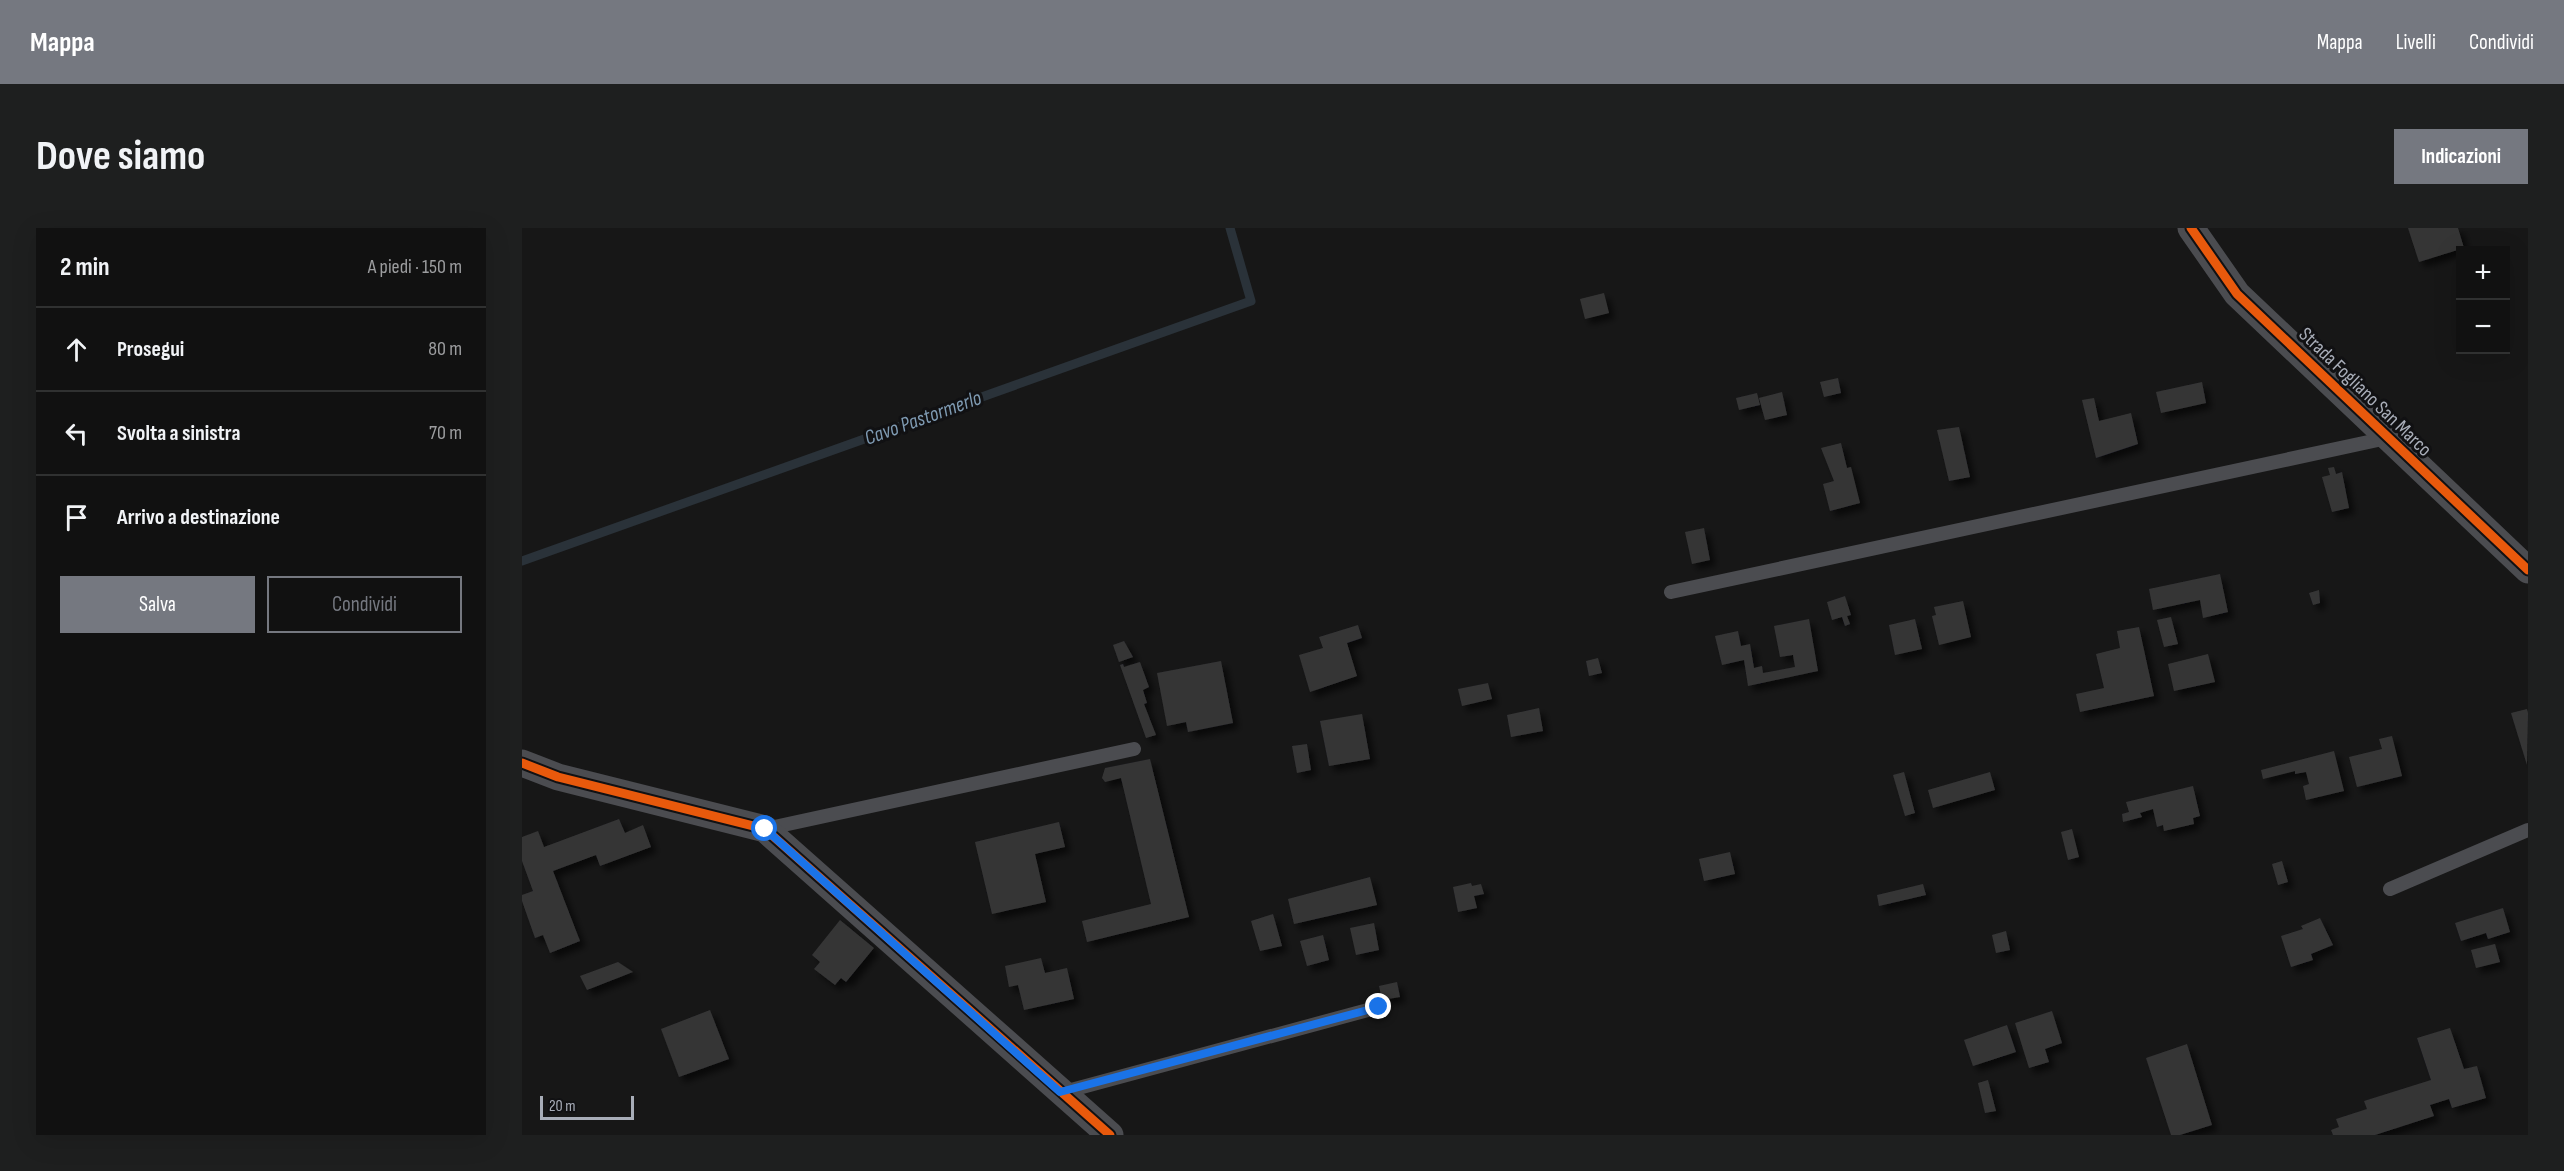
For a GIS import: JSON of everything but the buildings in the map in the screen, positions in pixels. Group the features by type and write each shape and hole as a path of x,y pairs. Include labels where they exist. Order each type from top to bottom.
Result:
{"street":[{"name":"Strada Fogliano San Marco","path":"2191,228 2237,294 2528,570"},
{"path":"522,763 558,777 765,829 1110,1135"}],"lane":[{"path":"1671,592 2387,438"},
{"path":"765,829 1134,748"},
{"path":"2390,888 2528,830"},
{"path":"1060,1092 1379,1007"}],"waterway":[{"name":"Cavo Pastormerlo","path":"522,561 1251,301 1230,228"}],"cycle path":[{"path":"2191,228 2237,294 2528,570"},
{"path":"522,763 558,777 765,829 1110,1135"}],"route":[{"path":"765,829 1060,1092 1379,1007"}]}
